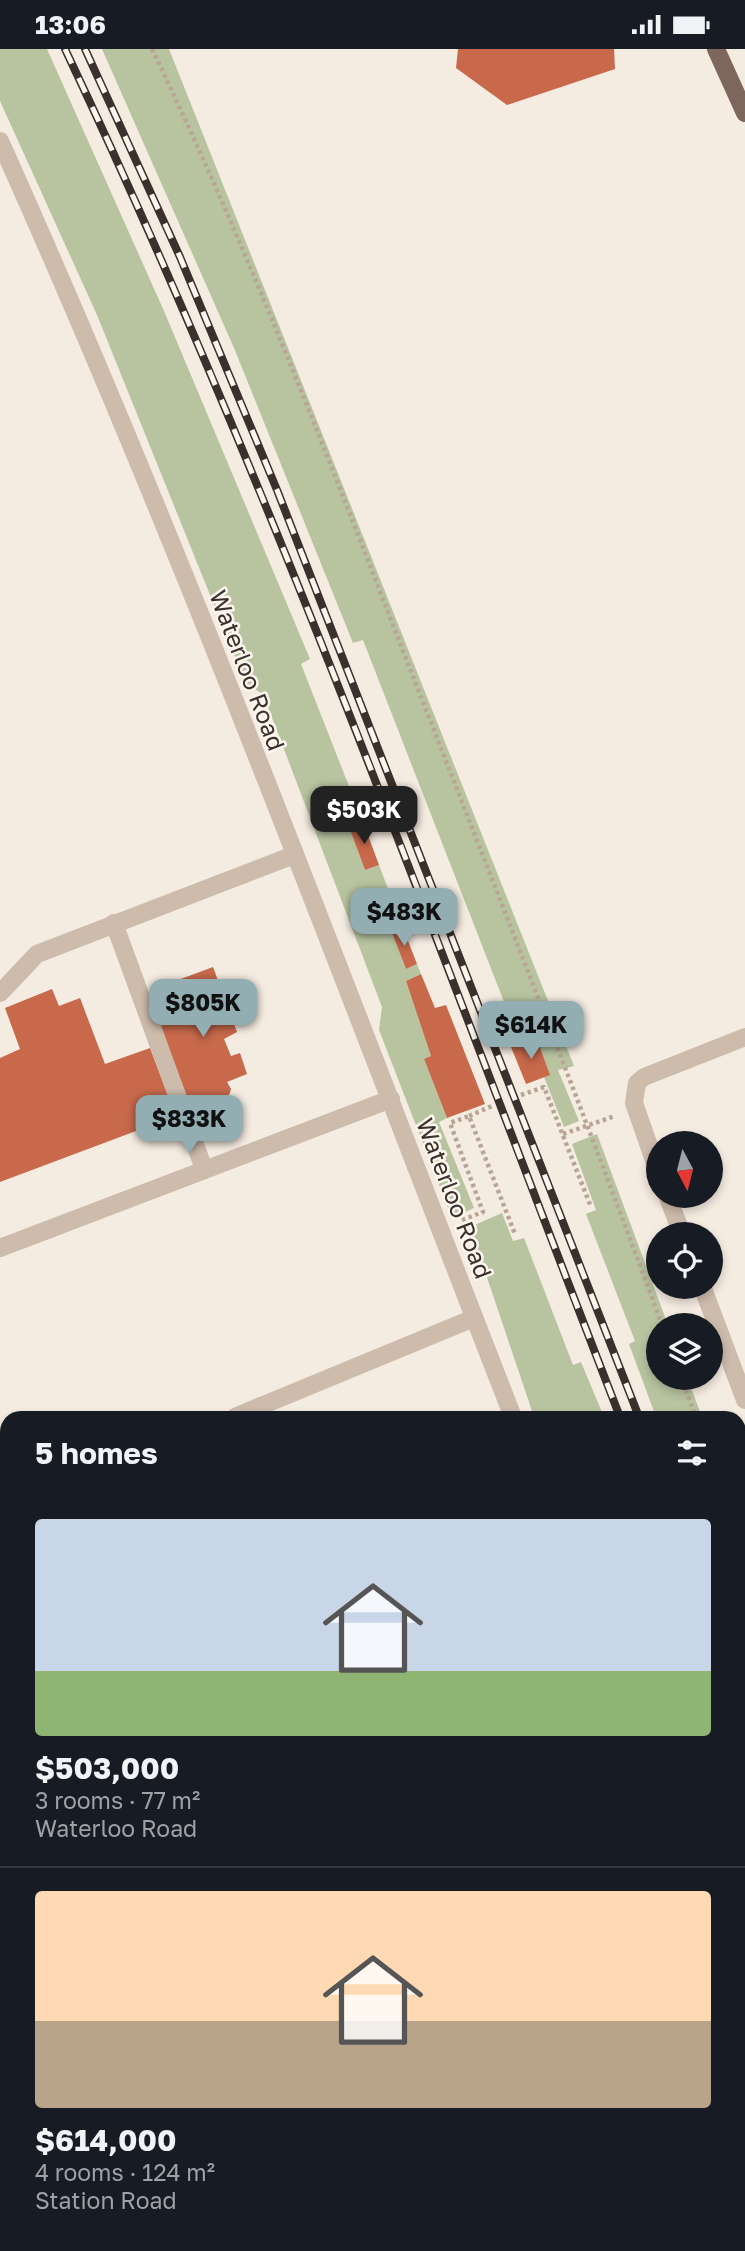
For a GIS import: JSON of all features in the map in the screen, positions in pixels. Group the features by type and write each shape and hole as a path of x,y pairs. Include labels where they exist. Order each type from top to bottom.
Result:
{"main road":[{"path":"716,49 745,113"}],"street":[{"name":"Waterloo Road","path":"0,141 119,412 391,1099 511,1411"},
{"path":"0,993 37,954 294,855"},
{"path":"114,923 204,1169"},
{"path":"646,1138 634,1103 635,1086 644,1077 745,1037"},
{"path":"0,1248 391,1099"},
{"path":"707,1299 745,1400"},
{"path":"265,1411 474,1318"}],"path":[{"path":"152,49 199,147 278,333 588,1125 658,1313"},
{"path":"521,1095 544,1087 591,1207"},
{"path":"483,1213 450,1123 492,1106"},
{"path":"563,1134 619,1115"},
{"path":"469,1116 514,1234"},
{"path":"686,1390 694,1411"}],"green space":[{"path":"0,49 47,49 164,311 310,659 301,664 363,822 349,827 365,870 379,865 403,928 392,933 406,969 417,964 421,974 406,981 431,1056 424,1059 447,1118 439,1122 474,1208 452,1218 379,1030 382,1007 263,694 246,684 97,315 0,101"},
{"path":"102,49 169,49 574,1066 558,1070 579,1121 564,1127 544,1077 549,1075 535,1038 520,1043 363,640 353,643 234,348"},
{"path":"597,1134 646,1266 646,1299 658,1299 664,1313 646,1313 646,1390 629,1344 635,1341 586,1214 596,1210 572,1144"},
{"path":"502,1213 513,1241 524,1238 573,1365 581,1362 601,1411 532,1411 470,1227"},
{"path":"646,1390 692,1390 700,1411 654,1411"}],"building":[{"path":"458,49 614,49 615,69 507,105 456,68"},
{"path":"363,822 379,865 365,870 349,827"},
{"path":"403,928 417,964 406,969 392,933"},
{"path":"213,967 237,1032 224,1039 231,1056 240,1053 247,1074 227,1082 231,1089 229,1095 192,1110 160,1026 182,1017 170,983"},
{"path":"421,974 435,1008 446,1005 485,1104 447,1118 424,1059 431,1056 406,981"},
{"path":"52,989 59,1006 80,998 105,1064 150,1048 176,1116 0,1182 0,1058 20,1049 5,1008"},
{"path":"536,1037 550,1075 526,1084 511,1047"}],"railway":[{"path":"65,49 216,386 286,557 422,900 618,1411"},
{"path":"85,49 180,257 277,490 637,1411"}]}
